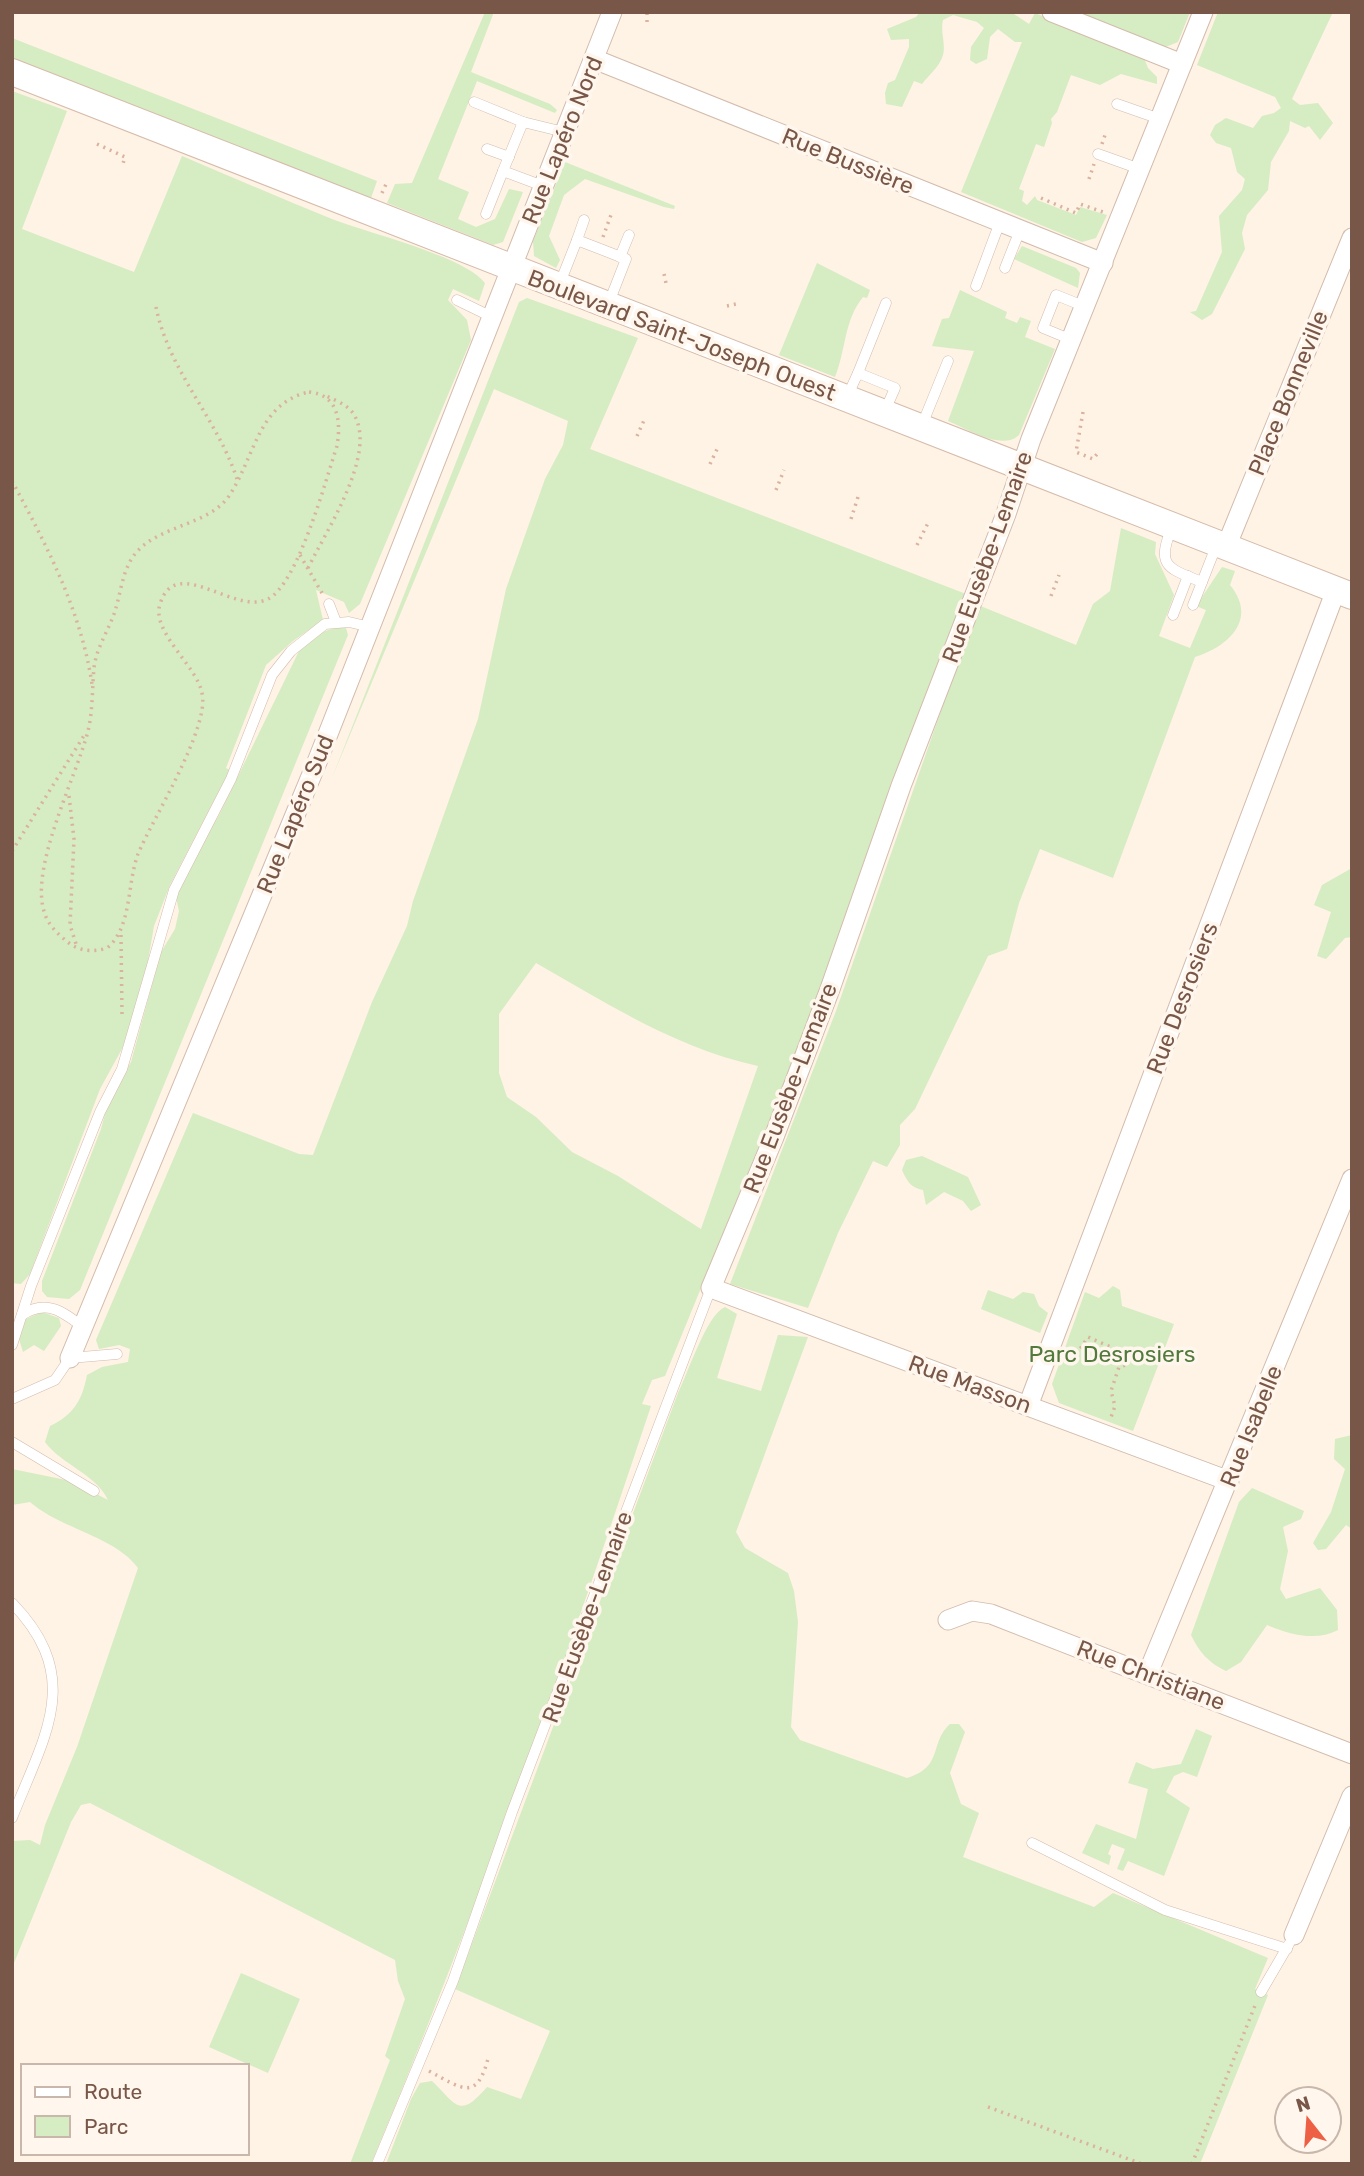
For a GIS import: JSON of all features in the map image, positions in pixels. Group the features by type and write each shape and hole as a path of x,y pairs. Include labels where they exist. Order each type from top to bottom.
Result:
{"street":[{"name":"Rue Lapéro Nord","path":"512,268 612,12"},
{"path":"1052,12 1182,64"},
{"name":"Rue Eusèbe-Lemaire","path":"711,1288 774,1138 830,989 901,786 1006,514 1020,467 1073,341 1203,12"},
{"name":"Rue Bussière","path":"594,59 1103,263"},
{"name":"Boulevard Saint-Joseph Ouest","path":"12,72 1344,593"},
{"name":"Place Bonneville","path":"1216,544 1352,238"},
{"name":"Rue Lapéro Sud","path":"70,1358 370,627 512,268"},
{"name":"Rue Desrosiers","path":"1028,1406 1344,593"},
{"name":"Rue Isabelle","path":"1148,1673 1352,1179"},
{"name":"Rue Masson","path":"711,1288 1228,1481"},
{"name":"Rue Christiane","path":"948,1620 964,1612 981,1611 1148,1673 1352,1754"},
{"path":"1291,1942 1352,1796"}],"lane":[{"path":"474,102 523,122 564,132"},
{"path":"1117,104 1160,119"},
{"path":"486,214 523,122"},
{"path":"487,149 509,157"},
{"path":"1098,154 1140,169"},
{"path":"503,171 542,186"},
{"path":"559,286 584,220"},
{"path":"976,286 1000,222"},
{"path":"1005,268 1020,230"},
{"path":"620,257 629,235"},
{"path":"577,240 626,259 608,306"},
{"path":"1043,291 1086,307"},
{"path":"1056,295 1043,328 1073,341"},
{"path":"457,300 494,318"},
{"path":"846,399 886,303"},
{"path":"920,428 948,361"},
{"path":"858,373 884,378 895,388 884,414"},
{"path":"1172,527 1163,555 1173,570 1202,583"},
{"path":"1193,605 1216,544"},
{"path":"1173,615 1188,576"},
{"path":"329,604 336,622"},
{"path":"12,1345 100,1112 122,1069 174,890 231,779 272,675 312,632 336,622 370,627"},
{"name":"Rue Eusèbe-Lemaire","path":"377,2164 418,2065 711,1288"},
{"path":"22,1315 39,1306 52,1306 83,1327"},
{"path":"12,1399 55,1380 70,1358 117,1354"},
{"path":"12,1442 94,1491"},
{"path":"12,1603 48,1651 54,1681 50,1717 12,1817"},
{"path":"1032,1843 1165,1910 1291,1942 1261,1992"}],"path":[{"path":"647,12 647,21"},
{"path":"97,144 125,157 122,167"},
{"path":"1041,198 1076,213 1080,204 1085,203 1121,218"},
{"path":"599,248 611,215"},
{"path":"664,274 666,283"},
{"path":"727,306 736,304"},
{"path":"156,307 172,358 218,431 237,480"},
{"path":"122,1016 121,932 137,857 193,741 204,705 198,682 159,620 160,602 166,592 184,583 195,583 236,601 259,602 277,593 299,554 330,470 339,432 335,406 321,393"},
{"path":"121,932 107,948 95,952 66,942 45,916 41,886 55,827 89,728 94,693 94,666 127,567 135,554 146,544 214,509 228,497 270,415 281,402 301,394 321,393 342,403 353,413 360,431 361,447 356,469 308,568"},
{"path":"1083,412 1082,432 1076,452 1093,459 1097,454"},
{"path":"636,436 645,418"},
{"path":"710,464 719,445"},
{"path":"776,490 784,470"},
{"path":"12,481 50,552 79,622 94,693"},
{"path":"851,520 858,497"},
{"path":"917,545 928,523"},
{"path":"299,554 329,604"},
{"path":"1051,596 1059,575"},
{"path":"12,851 89,728"},
{"path":"68,794 74,839 70,925 78,948"},
{"path":"1063,1354 1074,1358 1088,1337 1129,1355 1126,1365 1119,1367 1111,1391 1115,1406 1104,1434"},
{"path":"1192,2164 1261,1992"},
{"path":"418,2065 454,2086 466,2089 476,2086 484,2075 489,2055"},
{"path":"989,2108 1142,2164"}],"green space":[{"path":"485,12 494,12 471,72 550,104 557,110 555,113 477,81 438,179 469,192 458,219 476,227 495,219 509,189 523,192 503,242 493,245 387,203 395,184 412,183"},
{"path":"920,12 1011,12 1029,24 1035,13 1144,58 1148,68 1157,77 1157,84 1121,74 1100,85 1071,75 1057,112 1051,119 1044,147 1036,144 1019,189 1024,191 1022,201 1027,205 1035,196 1037,200 1076,215 1080,207 1107,215 1096,238 1082,242 961,192 1022,42 1015,42 998,29 990,37 987,59 976,64 970,60 971,47 984,28 977,22 953,15 943,20 944,51 937,67 922,84 914,81 902,107 886,104 888,83 895,80 909,47 909,39 891,40 887,29 916,17"},
{"path":"1075,12 1190,12 1178,42 1163,48"},
{"path":"1218,12 1333,12 1292,99 1300,105 1318,103 1333,123 1320,140 1309,126 1305,128 1290,121 1289,131 1271,162 1268,190 1247,215 1242,233 1245,249 1212,314 1202,320 1190,312 1196,311 1222,252 1219,216 1242,190 1245,179 1237,172 1231,148 1216,143 1210,135 1215,125 1226,118 1253,128 1262,116 1281,108 1275,97 1197,65"},
{"path":"12,38 377,181 371,198 12,58"},
{"path":"12,91 67,111 22,229 134,272 182,156 332,219 437,255 474,273 485,283 479,301 453,289 448,300 467,320 471,340 360,604 349,613 344,602 316,590 323,620 293,641 266,665 226,768 230,770 170,885 154,926 145,978 123,1047 100,1089 30,1274 21,1284 12,1283"},
{"path":"565,162 675,206 674,209 585,179 564,195 549,236 560,260 556,268 534,256 533,241"},
{"path":"1022,246 1076,268 1080,273 1078,288 1014,259"},
{"path":"817,263 870,290 867,298 863,297 852,315 835,377 779,355"},
{"path":"960,290 1007,312 1005,318 1017,323 1020,317 1031,321 1025,337 1055,349 1019,435 1012,439 994,440 948,421 974,351 932,346 942,319 949,318"},
{"path":"527,298 638,338 590,449 966,594 793,1063 665,1376 652,1380 642,1404 651,1406 619,1502 518,1788 447,1977 371,2164 350,2164 390,2060 385,2056 405,1999 398,1981 395,1960 90,1803 81,1805 71,1822 12,1968 12,1841 30,1840 40,1845 45,1825 77,1747 138,1568 116,1548 57,1519 30,1502 12,1505 12,1469 71,1481 108,1500 95,1483 45,1442 50,1426 65,1417 75,1406 87,1375 102,1367 128,1362 130,1349 119,1345 99,1349 96,1340 193,1113 299,1154 313,1155 372,1002 407,926 413,901 478,719 506,589 545,479 563,445 568,421 494,389 332,778 519,302","holes":["536,963 616,1009 671,1036 699,1048 758,1066 701,1229 618,1176 572,1152 536,1117 507,1097 499,1073 499,1014"]},
{"path":"1121,528 1156,542 1155,554 1174,595 1159,636 1190,648 1206,610 1196,606 1222,567 1235,571 1230,585 1238,597 1241,609 1236,630 1219,646 1195,657 1113,878 1040,849 1019,903 1007,949 988,956 915,1109 900,1125 900,1145 887,1167 873,1161 838,1233 808,1308 730,1284 836,1011 978,605 1076,645 1093,604 1110,591"},
{"path":"334,628 346,628 348,635 80,1290 69,1299 47,1297 42,1291 42,1281 101,1129 109,1099 131,1062 161,952 175,929 179,911 176,897 197,848 218,817 300,649 320,633"},
{"path":"1352,868 1352,937 1345,938 1326,959 1317,956 1331,912 1314,905 1322,885"},
{"path":"922,1156 968,1177 981,1205 971,1211 963,1201 944,1192 926,1205 923,1190 915,1188 902,1170 906,1160"},
{"name":"Parc Desrosiers","path":"1113,1286 1120,1290 1122,1306 1174,1324 1133,1431 1059,1403 1052,1384 1085,1292 1099,1298"},
{"path":"988,1290 1013,1299 1023,1292 1034,1294 1039,1306 1048,1313 1040,1333 981,1309"},
{"path":"725,1307 737,1314 717,1378 761,1391 778,1335 808,1337 736,1532 745,1548 788,1573 794,1591 798,1622 791,1727 800,1740 907,1778 926,1768 944,1731 950,1724 959,1724 965,1732 950,1773 961,1804 979,1813 963,1857 1094,1907 1113,1893 1268,1958 1255,1989 1268,1995 1200,2164 386,2164 411,2099 420,2083 432,2081 453,2102 464,2106 487,2087 521,2099 550,2031 455,1989 678,1393 711,1321"},
{"path":"42,1312 59,1318 61,1326 44,1351 34,1345 23,1352 19,1339 26,1319"},
{"path":"1352,1435 1352,1529 1346,1525 1326,1549 1318,1550 1313,1543 1331,1512 1345,1469 1334,1459 1335,1439"},
{"path":"1252,1488 1304,1511 1301,1519 1283,1527 1288,1551 1280,1589 1286,1599 1320,1588 1337,1610 1338,1630 1311,1636 1293,1634 1267,1625 1241,1662 1226,1671 1205,1656 1191,1635 1239,1502"},
{"path":"1196,1729 1212,1736 1197,1777 1183,1772 1174,1776 1166,1792 1190,1808 1164,1876 1128,1861 1123,1871 1117,1869 1125,1849 1112,1844 1108,1854 1111,1856 1109,1865 1082,1853 1096,1824 1136,1839 1148,1789 1128,1783 1136,1762 1153,1769 1181,1764"},
{"path":"241,1973 300,1999 268,2073 209,2047"}]}
